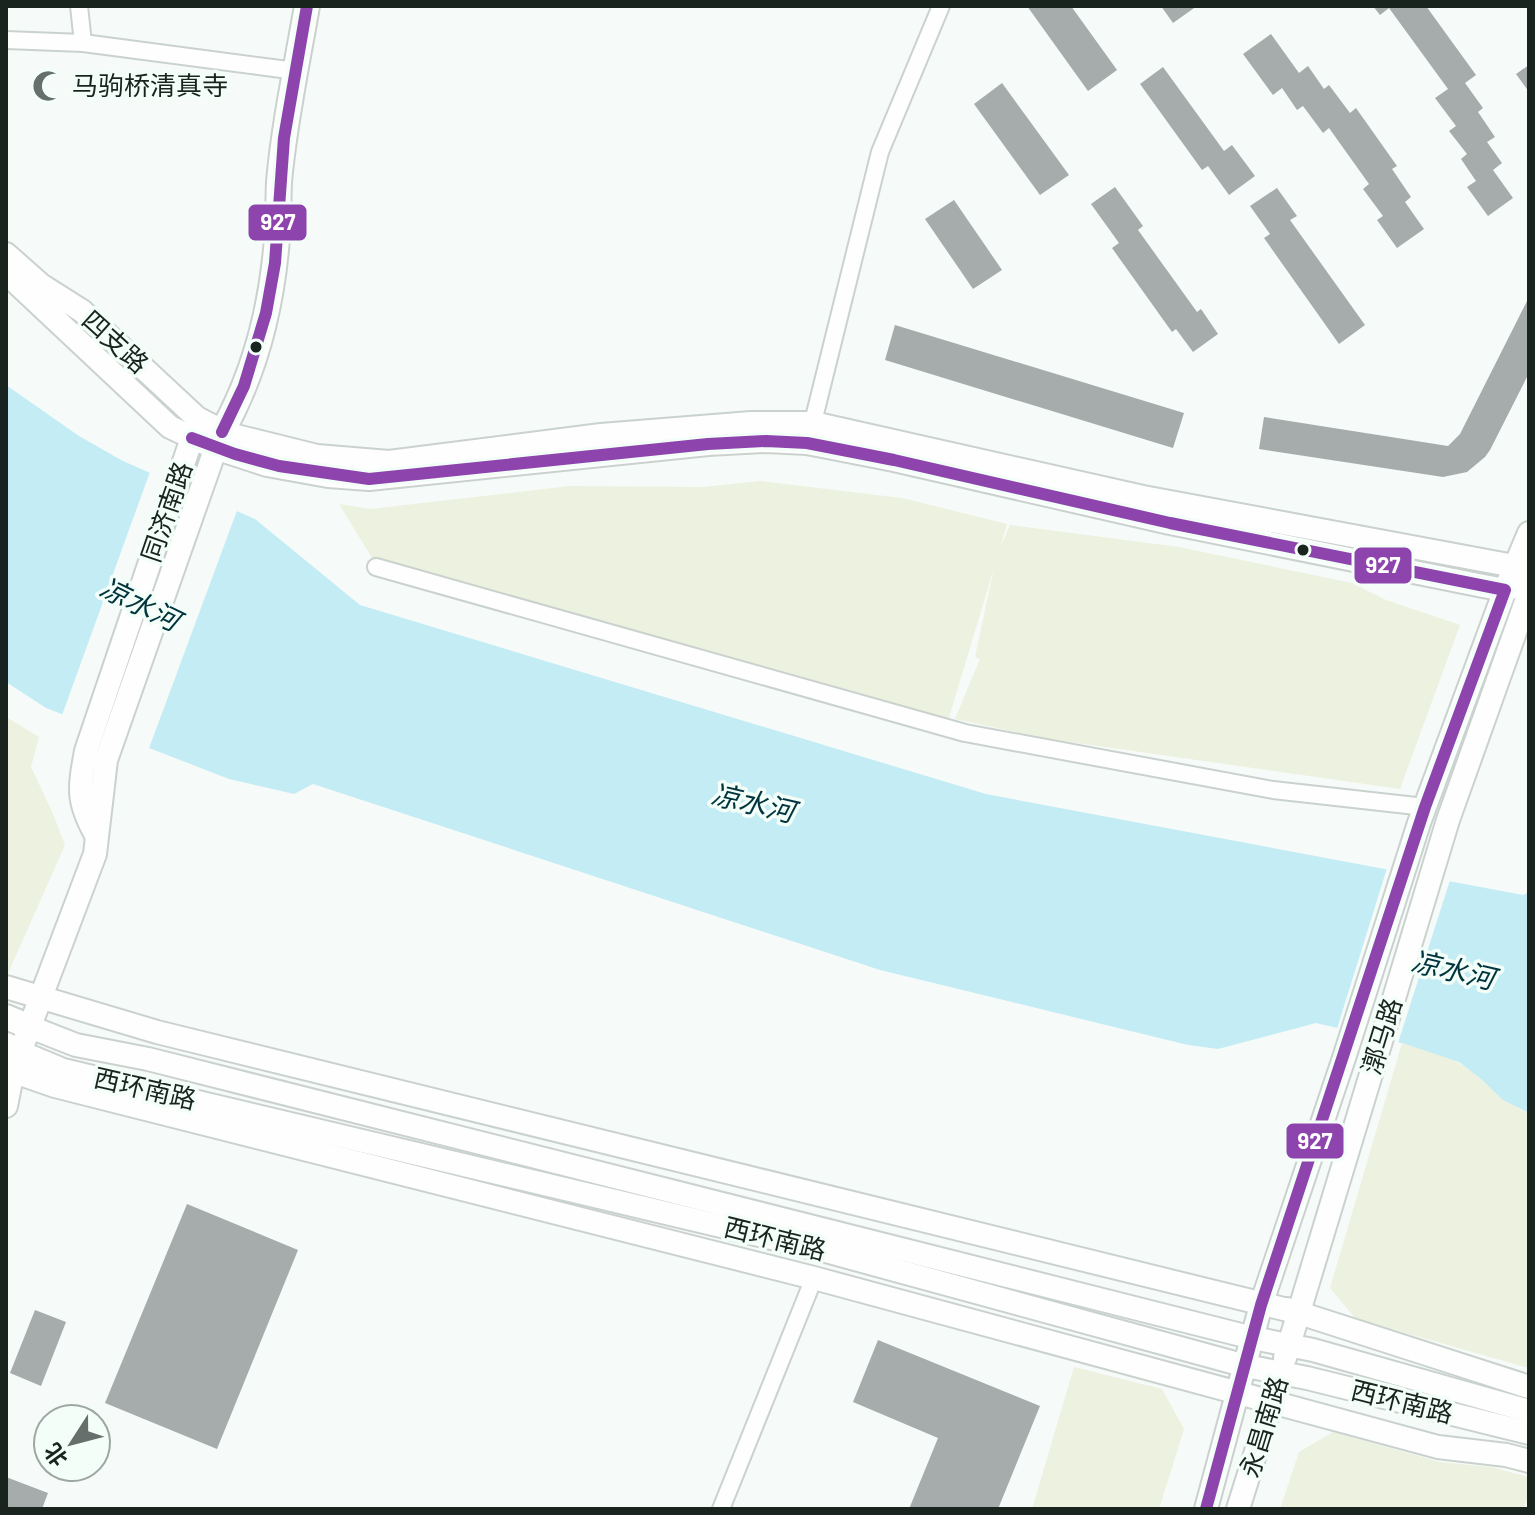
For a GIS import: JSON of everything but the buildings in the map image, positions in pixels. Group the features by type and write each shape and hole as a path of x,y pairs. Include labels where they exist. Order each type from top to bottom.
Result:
{"main road":[{"path":"307,6 279,181 277,240 265,317 239,403 218,440 317,456 389,462 601,435 751,423 1143,497 1524,574"},
{"name":"四支路","path":"6,254 41,285 82,311 218,440"},
{"name":"四支路","path":"6,273 170,427 192,438"},
{"path":"810,433 894,460 1170,523 1505,590 1524,574 1529,533"},
{"name":"同济南路","path":"6,1106 11,1059 30,1027 95,854 96,756 184,463 192,438 218,440 96,756"},
{"name":"漷马路","path":"1253,1338 1422,815 1505,590"},
{"name":"漷马路","path":"1290,1345 1448,820 1529,593"},
{"path":"6,987 157,1032 1262,1303 1529,1387"},
{"path":"6,1017 30,1027"},
{"name":"西环南路","path":"30,1027 76,1045 163,1063 1290,1345 1529,1411"},
{"path":"11,1059 55,1086 814,1278 1438,1447 1506,1455 1529,1461"},
{"name":"西环南路","path":"11,1059 822,1250 1246,1366 1529,1433"},
{"path":"531,1181 595,1223"},
{"path":"948,1284 1013,1332"},
{"name":"永昌南路","path":"1206,1509 1253,1338"},
{"name":"永昌南路","path":"1238,1509 1290,1345"}],"street":[{"path":"79,6 83,43"},
{"path":"810,433 880,152 941,6"},
{"path":"6,40 83,43 296,71"},
{"path":"376,567 965,733 1422,815"},
{"path":"721,1509 814,1278"}],"green space":[{"path":"760,481 902,498 1007,524 1000,548 1010,525 1179,547 1352,583 1386,600 1460,625 1400,789 1049,739 955,719 980,659 975,657 994,568 948,721 374,561 339,504 370,509 570,486 703,487"},
{"path":"6,717 39,737 31,767 65,845 6,978"},
{"path":"1402,1043 1456,1061 1519,1109 1529,1113 1529,1368 1356,1319 1330,1288"},
{"path":"1074,1367 1162,1389 1184,1429 1159,1509 1032,1509"},
{"path":"1333,1432 1440,1462 1491,1467 1529,1477 1529,1494 1523,1509 1280,1509 1299,1452"}],"water":[{"name":"凉水河","path":"6,385 79,436 123,461 255,519 360,605 986,794 1523,895 1529,892 1529,1113 1503,1100 1459,1062 1402,1043 1316,1023 1218,1049 1188,1045 880,970 313,784 294,794 229,779 46,708 6,682"}],"pier":[{"path":"151,469 238,508 148,751 61,718"},
{"path":"1388,865 1451,877 1397,1046 1336,1032"}],"transit line":[{"name":"927","path":"222,432 244,386 266,313 275,263 284,138 307,6"},
{"name":"927","path":"192,438 279,466 369,479 708,444 766,441 807,443 1170,523 1505,590 1425,807 1261,1305 1206,1509"}],"place":[{"name":"马驹桥清真寺","path":"48,86"}]}
